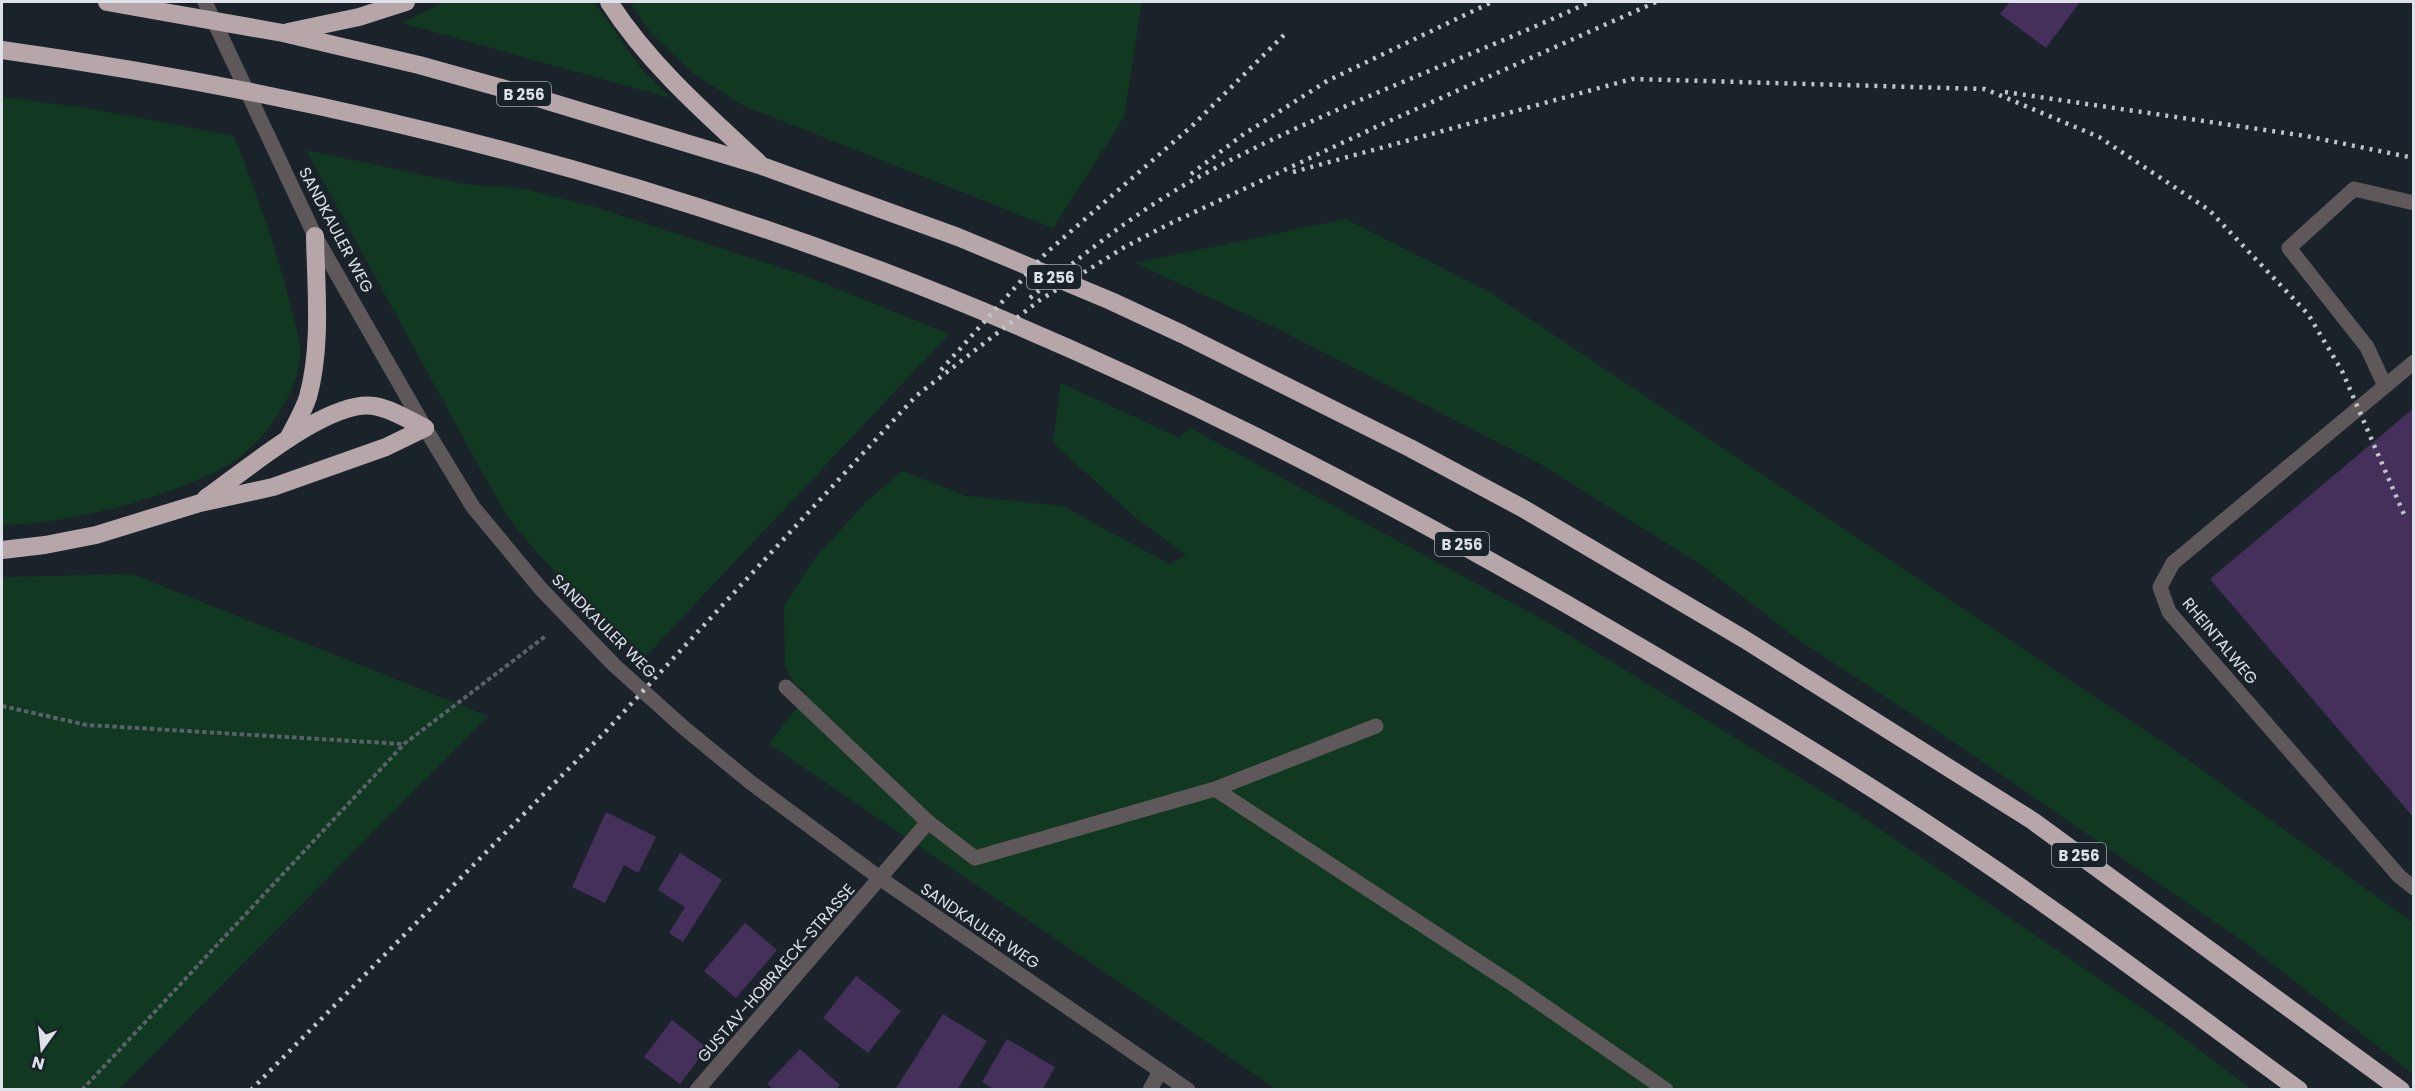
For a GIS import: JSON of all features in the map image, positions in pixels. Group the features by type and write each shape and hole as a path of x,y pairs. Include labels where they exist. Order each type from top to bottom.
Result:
{"highway":[{"name":"B 256","path":"107,2 283,33 534,97 762,166 858,199 1111,301 1246,365 1524,509 1744,639 2033,821 2401,1089"},
{"path":"283,33 359,16 406,2"},
{"path":"609,2 630,33 658,67 762,166"},
{"name":"B 256","path":"2,50 182,79 307,104 535,157 633,186 823,250 1022,328 1204,411 1376,498 1497,563 1714,690 1987,864 2299,1089"},
{"path":"287,440 301,415 312,376 315,344 315,236"},
{"path":"200,503 287,440 336,412 372,406 389,410 425,428"},
{"path":"2,550 45,545 96,535 200,503 273,487 386,447 425,428"}],"street":[{"name":"SANDKAULER WEG","path":"205,2 315,236 425,428 479,515 504,547 614,665 683,727 750,782 881,879 1188,1089"},
{"path":"2385,386 2367,347 2289,248 2354,189 2414,203"},
{"name":"RHEINTALWEG","path":"2414,362 2173,563 2160,587 2169,612 2399,876 2414,888"},
{"path":"786,687 928,822 975,858 1215,789 1376,726"},
{"path":"1215,789 1514,985 1666,1089"},
{"name":"GUSTAV-HOBRAECK-STRASSE","path":"697,1089 928,822"},
{"path":"1150,1089 1160,1071"}],"path":[{"path":"82,1089 404,744 569,618"},
{"path":"2,706 87,725 404,744"}],"green space":[{"path":"444,2 594,2 640,67 670,98 402,23"},
{"path":"630,2 1142,2 1124,117 1053,228 744,106 694,74 650,32"},
{"path":"2,97 87,108 234,136 278,261 296,328 300,353 293,387 285,404 249,449 221,469 170,491 114,508 57,520 2,525"},
{"path":"306,150 464,184 525,189 595,207 806,276 949,334 646,656 568,585 538,554 508,517"},
{"path":"1346,219 1491,293 2176,751 2413,923 2413,1074 2247,944 1942,734 1797,639 1703,566 1542,465 1278,329 1135,263"},
{"path":"1061,383 1180,438 1190,428 1549,623 1852,810 2168,1026 2251,1089 1276,1089 769,744 807,694 794,683 785,666 784,606 815,558 867,501 902,471 966,496 1063,506 1169,564 1186,555 1136,518 1053,443"},
{"path":"132,574 488,716 119,1089 2,1089 2,577"}],"building":[{"path":"2010,2 2080,2 2046,48 2000,14"},
{"path":"2414,408 2414,818 2210,579"},
{"path":"606,812 656,837 638,873 624,865 605,903 572,887"},
{"path":"680,853 722,880 683,942 669,933 685,907 658,890"},
{"path":"745,923 777,950 736,998 704,971"},
{"path":"856,976 901,1011 868,1053 823,1018"},
{"path":"943,1014 987,1041 957,1090 895,1090"},
{"path":"672,1020 707,1048 680,1084 644,1057"},
{"path":"1007,1039 1055,1067 1042,1090 995,1090 982,1082"},
{"path":"800,1049 840,1085 836,1090 774,1090 767,1084"}],"railway":[{"path":"1191,174 1244,134 1327,81 1492,2"},
{"path":"1030,298 1138,215 1208,172 1350,104 1590,2"},
{"path":"251,1090 607,730 916,396 1040,300 1123,248 1376,127 1656,2"},
{"path":"941,370 1046,253 1192,126 1288,31"},
{"path":"1293,172 1632,79 1985,89 2099,137 2209,210 2308,314 2342,371 2406,519"},
{"path":"2005,92 2306,136 2414,158"}]}
